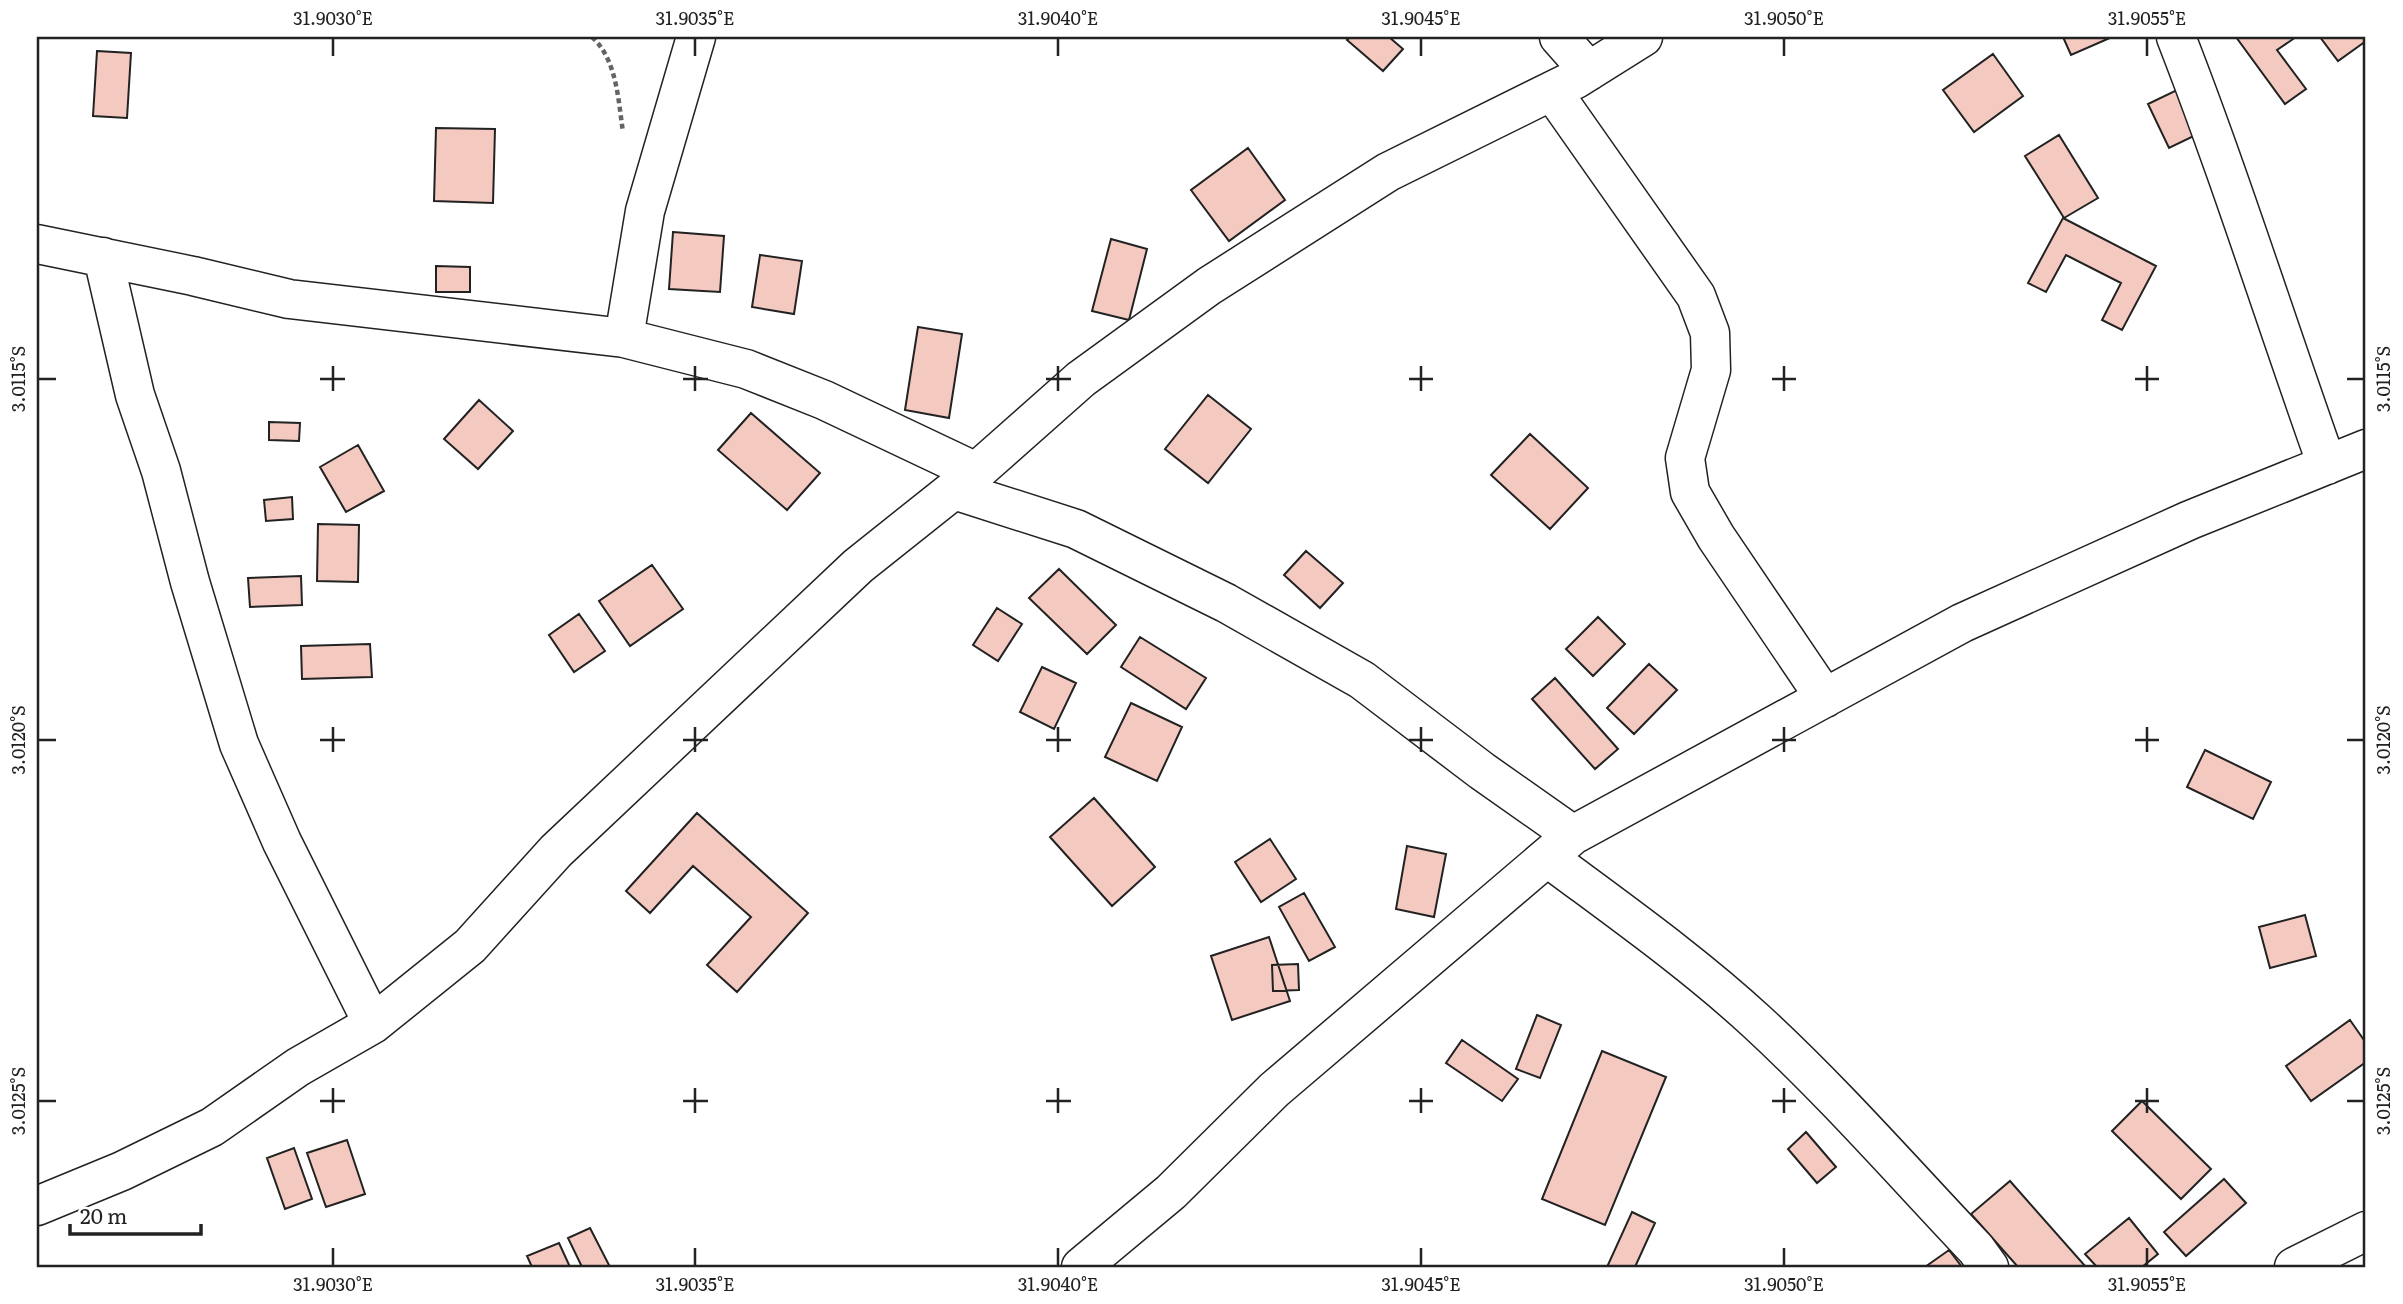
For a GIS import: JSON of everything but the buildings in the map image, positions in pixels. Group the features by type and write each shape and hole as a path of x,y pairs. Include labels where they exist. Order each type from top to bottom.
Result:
{"street":[{"path":"624,338 645,211 696,37"},
{"path":"1559,37 1589,71"},
{"path":"37,1206 122,1171 212,1127 298,1067 373,1024 470,946 556,851 858,566 965,481 1081,379 1209,286 1388,172 1552,91 1643,37"},
{"path":"2176,37 2218,145 2279,329 2328,465"},
{"path":"1552,91 1696,296 1710,333 1711,370 1685,458 1690,492 1716,537 1825,698"},
{"path":"37,244 193,275 289,299 624,338 746,369 824,400 965,481 1076,529 1226,603 1362,680 1482,771 1670,949 1757,1022 1864,1129 1976,1249 1989,1267"},
{"path":"103,257 135,395 161,471 190,582 239,744 282,842 373,1024"},
{"path":"1082,1267 1171,1192 1274,1090 1560,846 1962,623 2190,520 2366,449"},
{"path":"2294,1267 2366,1231"}],"path":[{"path":"592,37 603,47 614,76 624,142"}]}
